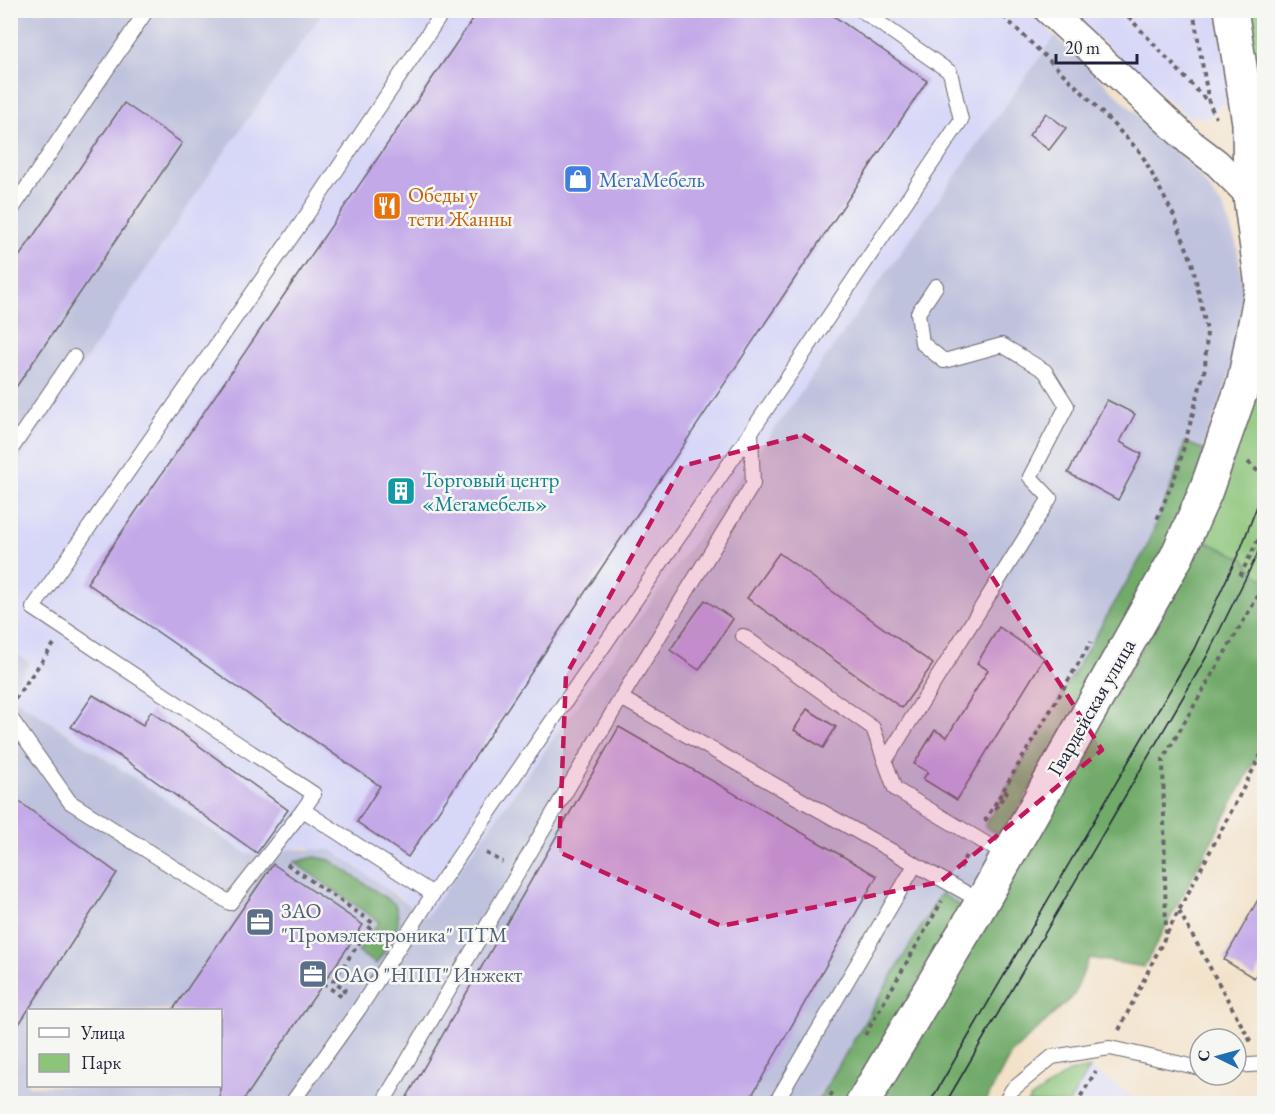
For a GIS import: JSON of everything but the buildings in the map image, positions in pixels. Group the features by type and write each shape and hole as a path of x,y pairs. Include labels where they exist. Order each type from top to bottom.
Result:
{"street":[{"path":"1048,10 1192,144 1217,163 1250,196"},
{"name":"Гвардейская улица","path":"862,1104 982,902 1177,556 1205,493 1245,382 1263,286 1250,196 1249,123 1231,10"}],"lane":[{"path":"10,212 147,10"},
{"path":"10,717 70,802 230,903 271,854 314,794 33,608 304,219 444,10"},
{"path":"291,1104 359,1009 468,842 751,432 962,120 950,72 861,10"},
{"path":"885,761 1050,498 1029,477 1067,406 1045,371 1002,345 944,361 922,343 918,313 936,286"},
{"path":"10,451 74,357"},
{"path":"382,1104 621,698 753,484 751,432"},
{"path":"743,636 873,728 895,789 1007,855"},
{"path":"621,698 982,902"},
{"path":"303,810 433,894"},
{"path":"775,1104 915,865"},
{"path":"1004,1104 1012,1090 1053,1057 1110,1048 1188,1065"},
{"path":"1248,1065 1264,1064"}],"path":[{"path":"997,10 1141,153 1174,216 1192,262 1207,331 1205,368 1178,469 1154,527"},
{"path":"1122,10 1209,103"},
{"path":"1240,576 1264,528"},
{"path":"1166,935 1163,759 1258,596 1264,579"},
{"path":"1258,596 1264,591"},
{"path":"10,705 65,628"},
{"path":"975,837 1097,631"},
{"path":"1076,1104 1110,1048 1166,935 1264,749"},
{"path":"468,842 519,872"},
{"path":"271,854 373,923 333,981 345,989 341,996 323,984"},
{"path":"1179,910 1264,1064"}],"highlighted area":[{"path":"803,435 965,534 1102,750 940,882 721,926 559,852 566,675 682,466"}],"shaded area":[{"name":"Торговый центр «Мегамебель»","path":"1028,10 1055,36 426,917 396,894 308,847 288,849 280,856 246,853 11,695 10,689 30,664 11,651 11,472 215,166 324,11"},
{"path":"11,11 324,11 215,166 11,472"},
{"path":"1067,11 1217,11 1229,91 1227,101 1209,117 1188,117"},
{"path":"1055,36 1192,166 1224,209 1237,246 1243,288 1237,354 1168,548 847,1103 11,1103 10,695 246,853 280,856 288,849 332,850 426,917"},
{"path":"11,651 30,663 11,689"},
{"path":"1090,1068 1140,1103 1069,1104"}],"green space":[{"path":"1245,11 1264,11 1264,146"},
{"path":"1264,347 1264,580 1243,558 1204,541 1232,463"},
{"path":"1185,442 1211,453 1168,548 1002,838 985,826 1146,549 1178,469"},
{"path":"1204,541 1243,558 1264,580 1264,744 1144,967 1089,958 1074,995 1011,1054 985,1103 877,1104"},
{"path":"315,857 330,860 395,904 398,913 397,928 376,964 358,952 379,922 294,862"},
{"path":"941,893 962,907 847,1103 816,1104"},
{"path":"1090,1068 1069,1103 1027,1103 1069,1072"}],"tram line":[{"path":"929,1104 1194,649 1241,548 1264,488"},
{"path":"945,1104 1207,656 1257,555 1264,532"}],"place":[{"name":"МегаМебель","path":"578,179"},
{"name":"Обеды у тети Жанны","path":"387,206"},
{"name":"Торговый центр «Мегамебель»","path":"401,491"},
{"name":"ЗАО \"Промэлектроника\" ПТМ","path":"260,922"},
{"name":"ОАО \"НПП\" Инжект","path":"313,974"}]}
